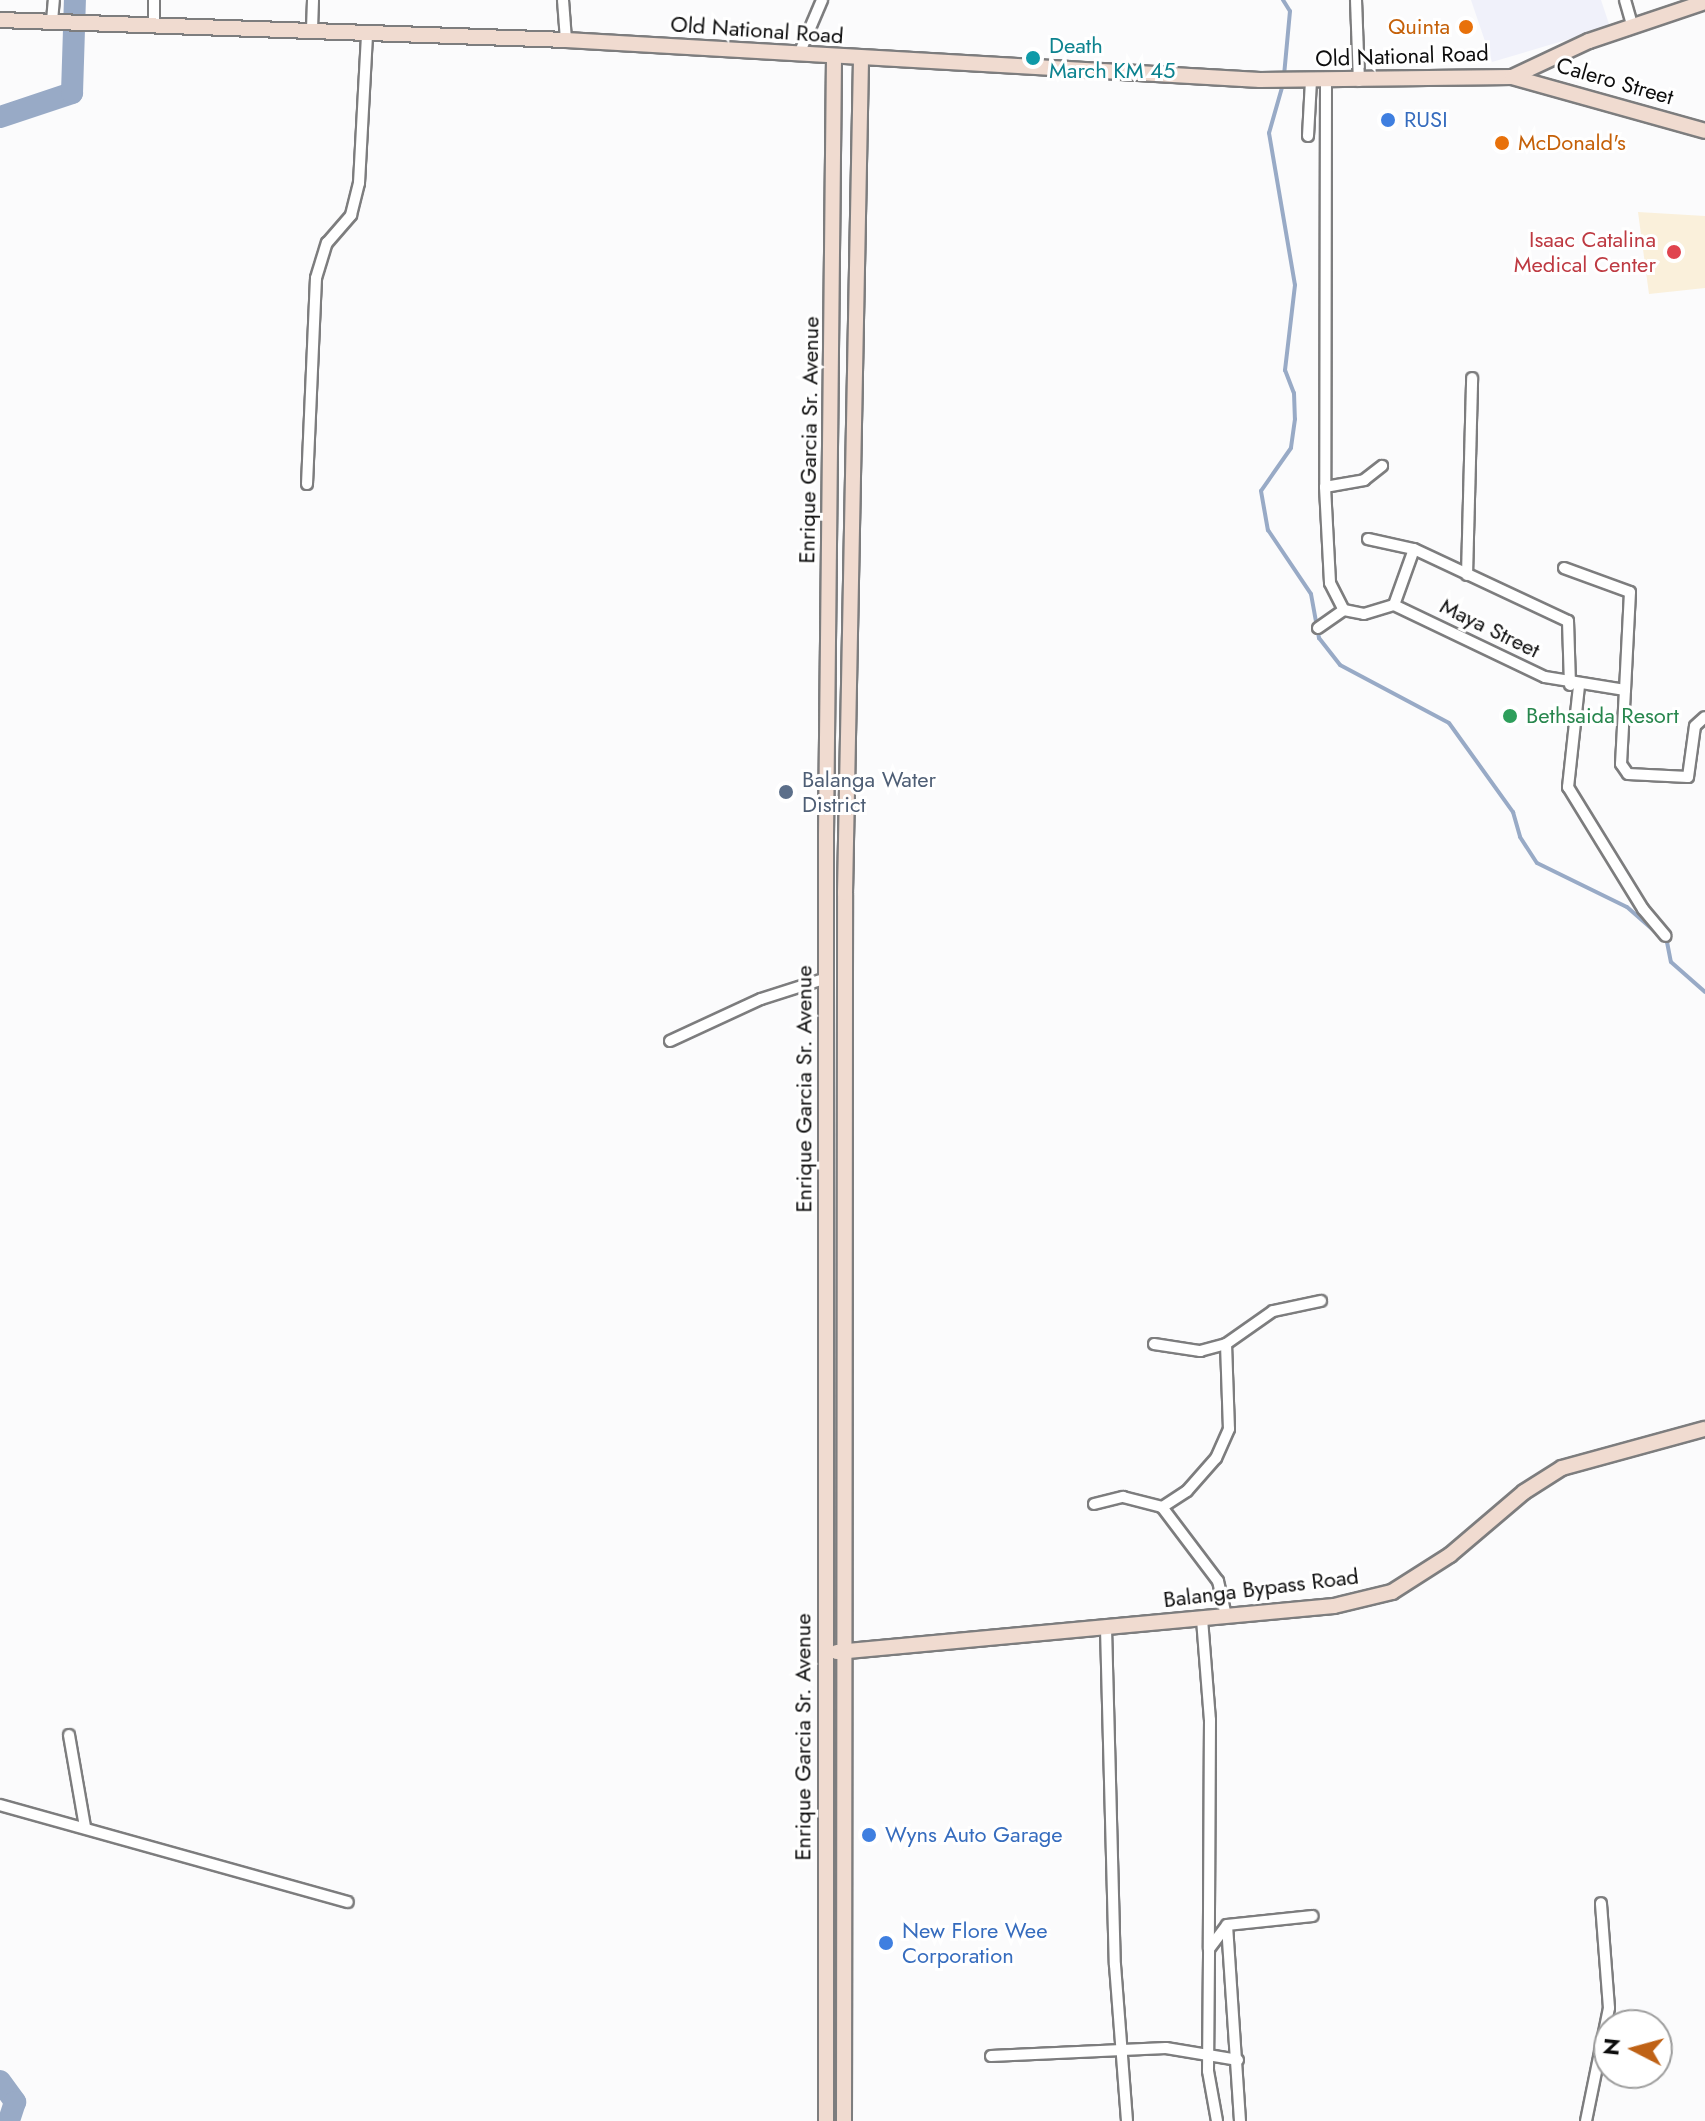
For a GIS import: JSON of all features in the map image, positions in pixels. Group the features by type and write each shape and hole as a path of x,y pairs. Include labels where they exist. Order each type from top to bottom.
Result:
{"main road":[{"path":"1512,77 1632,25 1705,2"},
{"name":"Old National Road","path":"0,20 154,22 566,40 1278,81 1512,77"},
{"name":"Enrique Garcia Sr. Avenue","path":"826,2121 827,894 834,56"},
{"name":"Enrique Garcia Sr. Avenue","path":"844,2121 845,893 861,58"},
{"name":"Calero Street","path":"1512,77 1705,131"},
{"path":"827,894 845,893"},
{"name":"Balanga Bypass Road","path":"825,1653 1334,1606 1392,1592 1450,1555 1524,1492 1562,1468 1705,1429"}],"street":[{"path":"54,0 55,21"},
{"path":"154,0 154,22"},
{"path":"312,29 313,0"},
{"path":"563,0 566,40"},
{"path":"799,54 822,0"},
{"path":"1356,0 1359,81"},
{"path":"1625,0 1632,25"},
{"path":"307,484 316,278 327,243 351,215 359,183 367,33"},
{"path":"1308,136 1318,81"},
{"path":"1318,81 1325,487 1330,583 1344,610"},
{"path":"1467,575 1472,378"},
{"path":"1325,487 1364,480 1382,466"},
{"path":"1368,539 1414,549 1568,621 1574,685 1568,787 1643,909 1666,936"},
{"path":"1318,628 1344,610 1364,614 1394,605 1414,549"},
{"path":"1564,568 1630,592 1621,764 1628,774 1688,777 1695,726 1705,717"},
{"name":"Maya Street","path":"1394,605 1574,685 1625,690"},
{"path":"670,1041 761,999 827,978"},
{"path":"1154,1344 1200,1351 1226,1344 1273,1311 1321,1301"},
{"path":"1162,1507 1187,1491 1216,1458 1229,1429 1226,1344"},
{"path":"1094,1504 1123,1497 1162,1507 1218,1581 1226,1617"},
{"path":"1202,1619 1210,1720 1210,2054 1217,2121"},
{"path":"1106,1628 1119,2053 1127,2121"},
{"path":"69,1735 85,1827"},
{"path":"0,1805 348,1902"},
{"path":"1586,2121 1609,2008 1601,1903"},
{"path":"1209,1949 1227,1925 1313,1916"},
{"path":"1227,1925 1240,2121"},
{"path":"991,2056 1119,2053 1166,2048 1238,2060"}],"shaded area":[{"path":"1471,0 1601,0 1610,27 1492,62"},
{"name":"Isaac Catalina Medical Center","path":"1638,212 1705,216 1705,288 1649,294"}],"waterway":[{"path":"0,117 72,93 75,0"},
{"path":"1283,0 1290,11 1284,76"},
{"path":"1283,84 1269,133 1295,285 1285,370 1294,393 1295,419 1291,448 1261,491 1268,530 1311,594 1319,638 1340,665 1449,723 1513,812 1520,837 1537,863 1627,907 1667,942 1671,962 1705,992"},
{"path":"0,2081 15,2102 9,2121"}],"place":[{"name":"Quinta","path":"1466,27"},
{"name":"Death March KM 45","path":"1033,58"},
{"name":"RUSI","path":"1388,120"},
{"name":"McDonald's","path":"1502,143"},
{"name":"Isaac Catalina Medical Center","path":"1674,252"},
{"name":"Bethsaida Resort","path":"1510,716"},
{"name":"Balanga Water District","path":"786,792"},
{"name":"Wyns Auto Garage","path":"869,1835"},
{"name":"New Flore Wee Corporation","path":"886,1943"}]}
